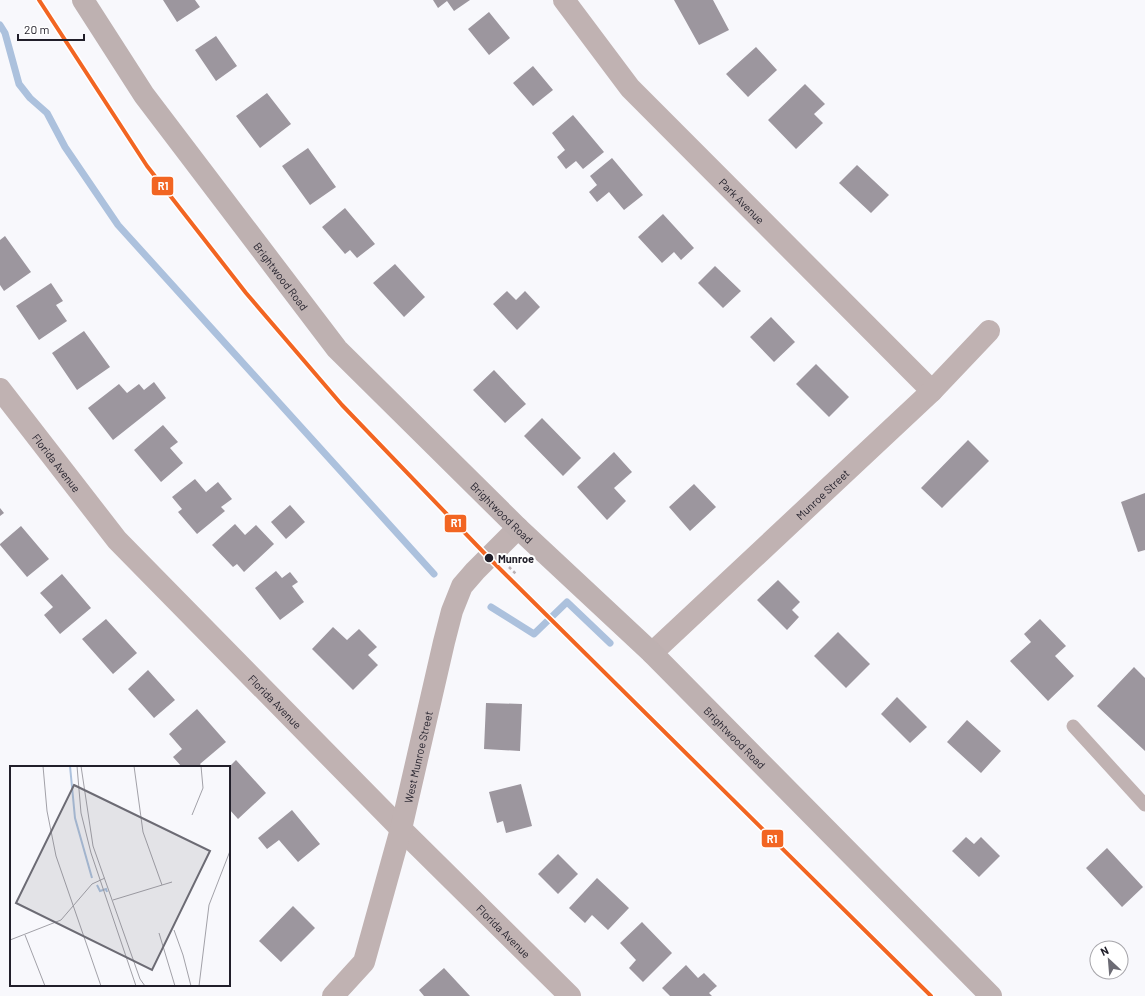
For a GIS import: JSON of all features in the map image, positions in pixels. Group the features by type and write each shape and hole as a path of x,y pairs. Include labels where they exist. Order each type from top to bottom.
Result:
{"street":[{"name":"Brightwood Road","path":"83,0 144,95 337,349 518,528 652,653 991,996"},
{"name":"Park Avenue","path":"564,0 630,88 932,390"},
{"name":"Munroe Street","path":"652,653 932,390 989,331"},
{"name":"Florida Avenue","path":"0,389 117,540 401,829 570,996"},
{"name":"West Munroe Street","path":"333,996 364,962 401,829 452,611 462,586 475,570 518,528"}],"lane":[{"path":"1073,726 1145,804"}],"building":[{"path":"163,0 195,0 200,7 177,22"},
{"path":"433,0 470,0 454,11 447,1 438,8"},
{"path":"674,0 713,0 729,30 699,45"},
{"path":"489,12 510,38 489,55 468,29"},
{"path":"216,36 237,66 216,81 195,50"},
{"path":"756,47 777,70 748,97 726,74"},
{"path":"533,66 553,90 533,106 513,83"},
{"path":"805,84 825,104 814,114 823,123 796,149 768,120"},
{"path":"267,93 291,124 260,148 236,116"},
{"path":"573,115 604,152 583,169 576,161 566,169 557,157 565,150 552,133"},
{"path":"308,148 336,187 310,205 282,166"},
{"path":"612,158 643,195 624,210 609,192 597,202 589,192 597,185 590,176"},
{"path":"857,165 889,195 871,213 839,183"},
{"path":"345,208 375,244 357,258 350,250 345,254 322,227"},
{"path":"663,214 694,248 681,260 674,252 662,263 638,237"},
{"path":"5,236 31,272 4,291 0,285 0,240"},
{"path":"395,264 425,297 404,317 373,283"},
{"path":"715,266 741,291 723,308 698,283"},
{"path":"51,283 63,301 56,305 67,321 39,340 16,306"},
{"path":"507,291 516,300 525,291 540,307 517,330 493,304"},
{"path":"771,317 795,342 774,362 750,337"},
{"path":"84,331 110,367 77,390 52,353"},
{"path":"816,364 849,397 829,417 796,384"},
{"path":"494,370 526,404 505,423 473,390"},
{"path":"154,382 166,398 113,440 88,408 119,384 127,393 139,384 144,390"},
{"path":"542,418 581,458 563,476 524,436"},
{"path":"163,425 178,442 170,448 183,463 161,482 134,450"},
{"path":"968,440 989,461 942,508 921,488"},
{"path":"614,452 632,472 614,488 626,501 607,520 577,487"},
{"path":"195,479 206,492 218,482 232,499 221,507 225,511 197,534 178,512 182,509 172,497"},
{"path":"694,484 716,507 690,531 669,507"},
{"path":"1145,493 1145,550 1138,552 1121,502"},
{"path":"290,505 305,522 286,539 271,522"},
{"path":"0,508 4,513 0,516"},
{"path":"235,524 245,535 256,525 274,544 244,572 237,564 233,567 212,545"},
{"path":"21,526 49,559 27,577 0,545"},
{"path":"276,571 282,578 290,572 298,582 292,586 304,602 280,620 255,588"},
{"path":"62,574 91,608 60,634 44,615 53,607 40,593"},
{"path":"778,580 800,602 792,610 799,617 787,630 757,600"},
{"path":"106,619 137,653 113,674 82,639"},
{"path":"1040,619 1066,646 1055,656 1074,676 1048,701 1010,661 1031,642 1024,634"},
{"path":"333,627 347,640 359,629 377,647 368,655 378,665 353,690 312,649"},
{"path":"838,632 870,664 846,688 814,656"},
{"path":"1134,667 1145,678 1145,751 1097,706"},
{"path":"148,670 175,700 154,718 128,689"},
{"path":"897,697 927,727 910,743 881,714"},
{"path":"486,703 522,704 520,751 484,749"},
{"path":"197,709 226,742 200,764 201,766 181,766 173,757 182,749 169,734"},
{"path":"967,720 1001,751 981,773 947,742"},
{"path":"236,760 266,793 238,819 230,810 230,766"},
{"path":"521,784 532,826 506,833 503,821 497,823 489,792"},
{"path":"292,810 320,844 298,862 279,840 267,849 258,838"},
{"path":"966,837 974,844 981,837 1000,856 979,877 952,851"},
{"path":"1107,848 1143,887 1122,907 1086,868"},
{"path":"558,854 578,874 558,894 538,874"},
{"path":"597,878 629,908 608,930 592,915 585,923 569,908"},
{"path":"293,906 315,928 281,962 259,941"},
{"path":"642,922 672,953 643,982 629,968 636,960 620,943"},
{"path":"686,965 698,978 704,973 717,986 709,993 712,996 670,996 662,988"},
{"path":"444,968 470,996 424,996 419,990"}],"waterway":[{"path":"0,25 5,33 19,84 30,98 47,113 65,147 118,225 434,574"},
{"path":"491,607 534,634 567,602 610,643"}],"transit line":[{"name":"R1","path":"39,0 147,166 246,293 342,405 489,558 931,996"}],"place":[{"name":"Munroe","path":"489,558"}]}
